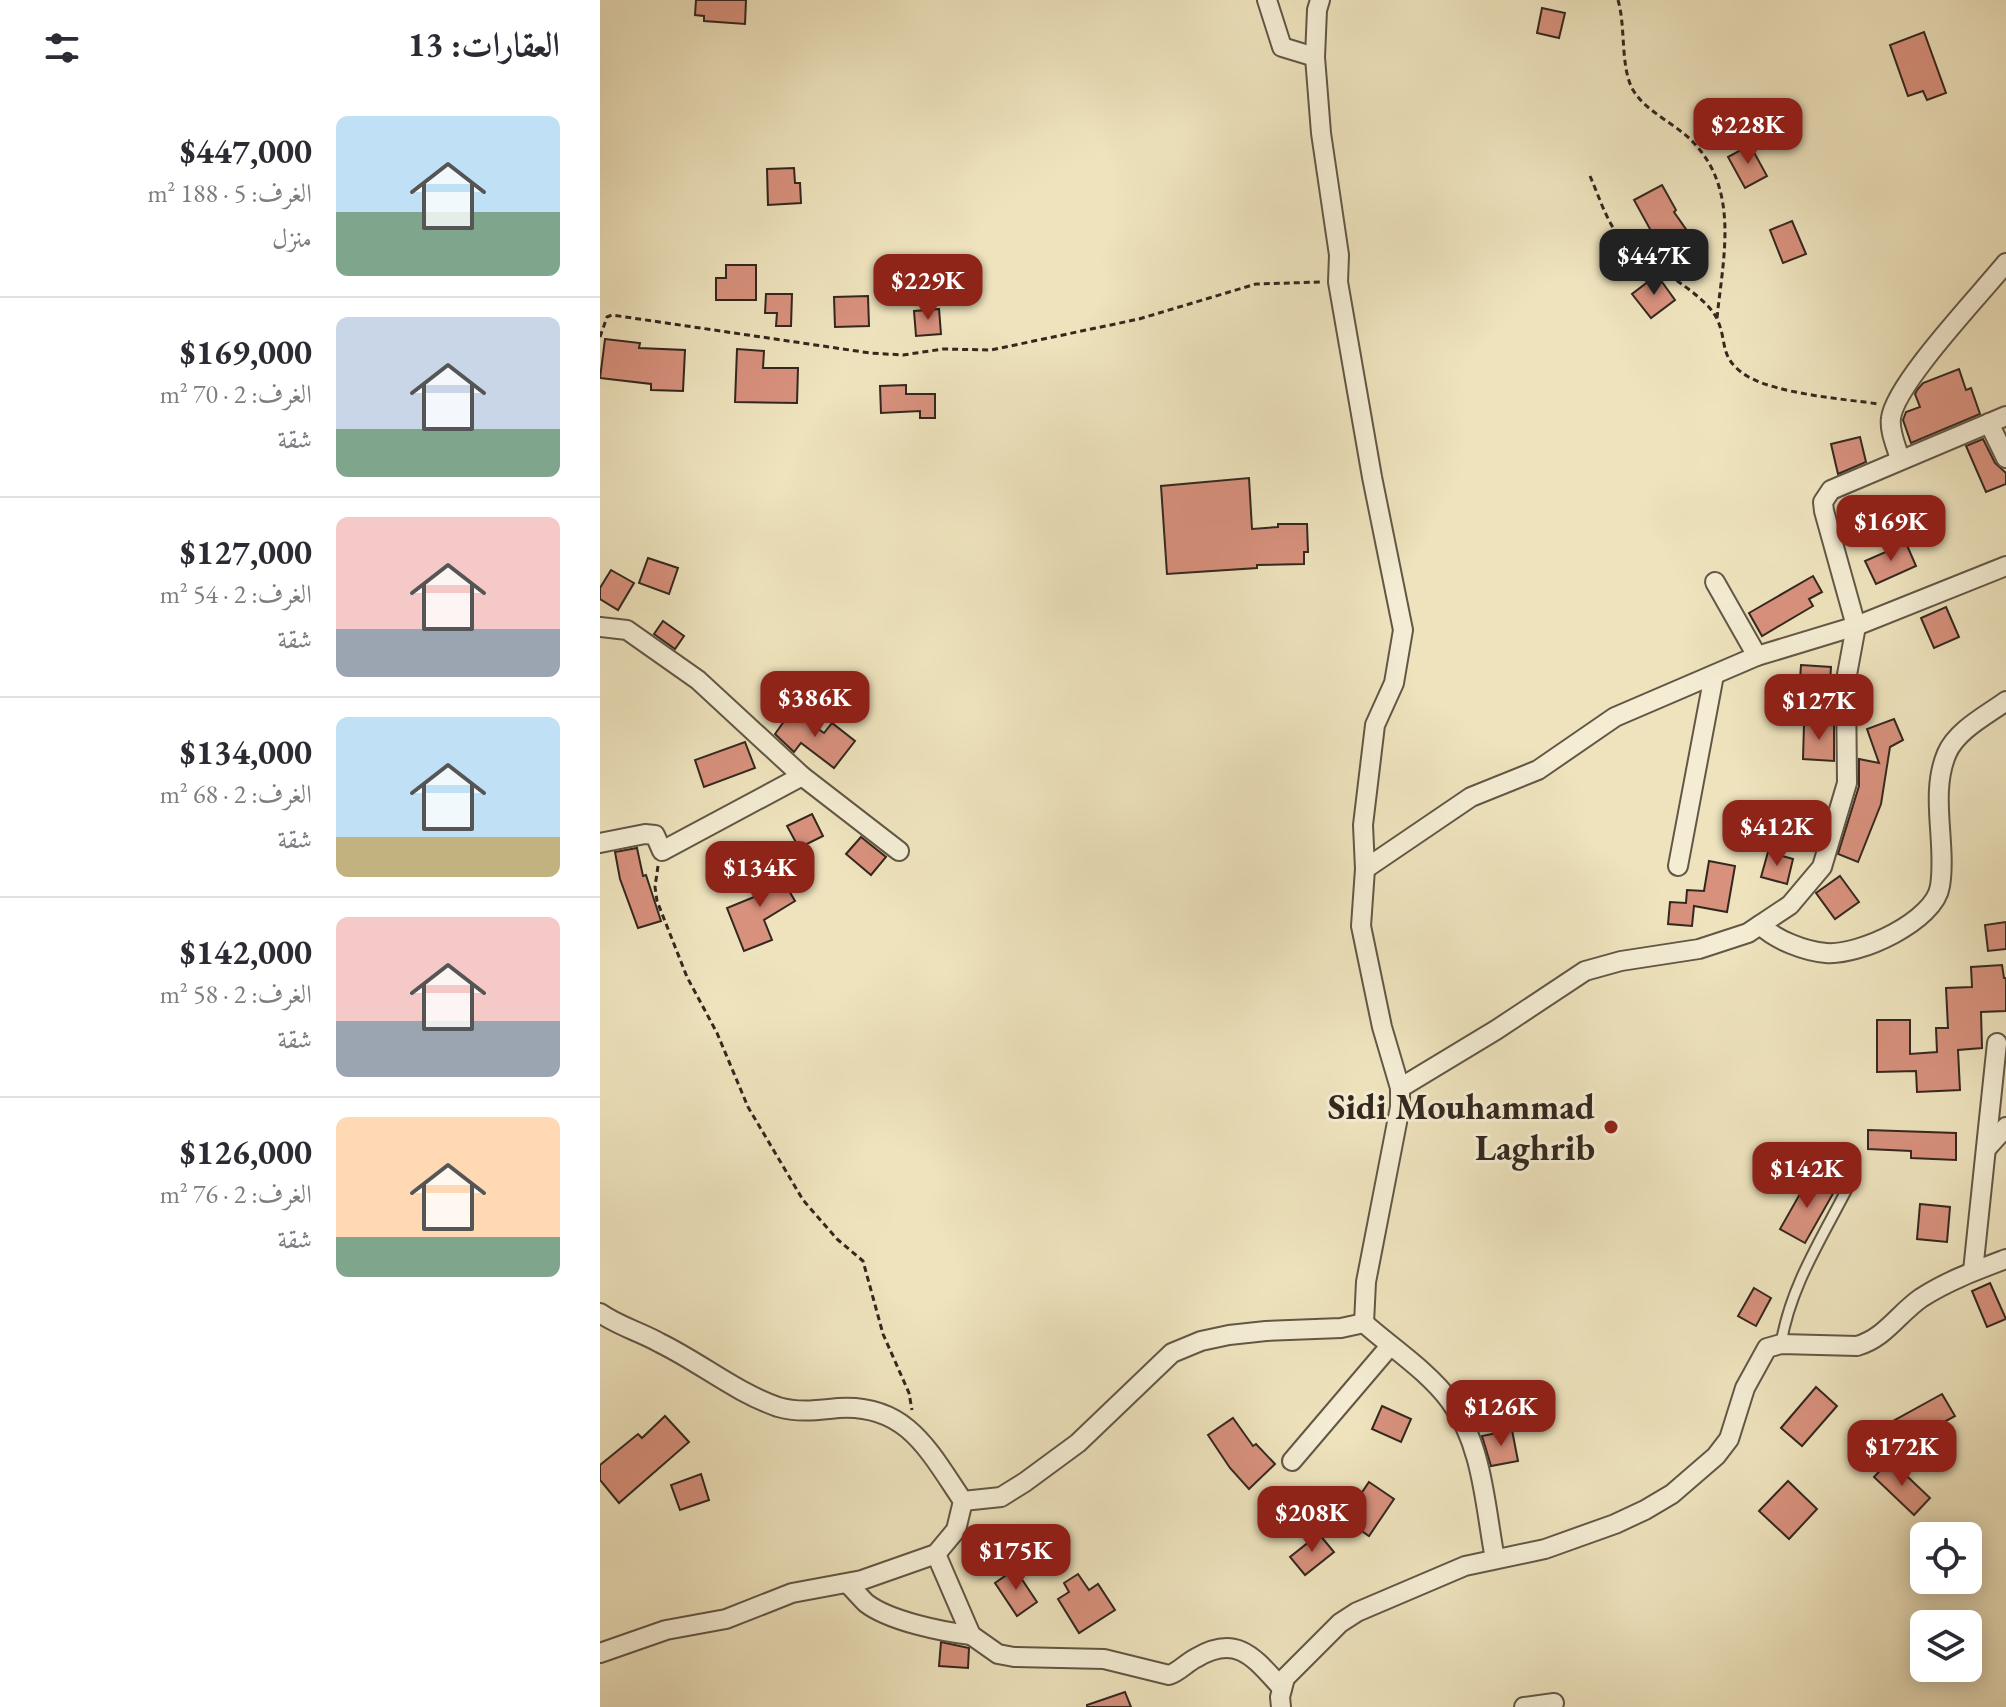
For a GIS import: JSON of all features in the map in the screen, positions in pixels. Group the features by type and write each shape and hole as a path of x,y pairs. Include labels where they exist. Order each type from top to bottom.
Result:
{"street":[{"path":"1267,0 1282,47 1315,57"},
{"path":"1320,0 1315,57 1321,133 1339,255 1338,282 1403,630 1394,683 1375,725 1363,825 1365,869 1361,926 1382,1027 1400,1088 1396,1131 1366,1282 1364,1323"},
{"path":"1900,460 1891,416 1912,375 2006,263"},
{"path":"1400,1088 1585,971 1739,938 1790,905 1822,867 1847,783 1846,680 1856,626 1823,502 1831,490 1998,419 2006,458"},
{"path":"1365,869 1471,797 1538,770 1615,717 1757,656 1856,626 2006,566"},
{"path":"1715,582 1757,656"},
{"path":"600,627 627,630 698,680 802,776 899,851"},
{"path":"1678,866 1714,675"},
{"path":"1760,925 1795,945 1829,954 1857,950 1918,919 1931,905 1940,888 1940,776 1947,752 1965,731 2006,701"},
{"path":"600,843 645,834 655,835 662,851 802,776"},
{"path":"1973,1271 1997,1043"},
{"path":"1986,1149 2006,1127"},
{"path":"1281,1698 1285,1678 1340,1623 1369,1606 1465,1566 1545,1549 1615,1524 1672,1494 1716,1456 1729,1439 1745,1388 1764,1351 1781,1344 1857,1346 1869,1342 1884,1334 1895,1320 1925,1296 1973,1271 2006,1259"},
{"path":"600,1313 661,1343 742,1392 781,1408 815,1412 840,1408 872,1409 896,1418 913,1432 963,1501 956,1530 936,1554 848,1584 792,1593 726,1619 666,1630 600,1653"},
{"path":"963,1501 1001,1497 1025,1482 1078,1443 1172,1353 1201,1341 1229,1335 1341,1328 1364,1323"},
{"path":"1364,1323 1449,1399 1468,1432 1475,1453 1495,1559"},
{"path":"1292,1461 1390,1346"},
{"path":"936,1554 971,1635"},
{"path":"848,1584 869,1605 901,1619 942,1631 971,1635 998,1654 1014,1657 1104,1659 1169,1675 1208,1652 1237,1648 1249,1654 1281,1698"},
{"path":"1524,1707 1554,1703"}],"lane":[{"path":"1781,1344 1785,1315 1797,1285 1848,1187"}],"path":[{"path":"1618,0 1628,75 1634,92 1702,152 1723,196 1725,245 1717,318 1723,346 1732,363 1748,377 1781,388 1895,407"},
{"path":"1590,176 1621,239 1705,303 1717,318"},
{"path":"600,337 607,317 612,315 870,353 903,355 943,349 991,350 1139,319 1256,284 1338,282"},
{"path":"662,851 656,876 657,901 687,977 717,1033 748,1107 803,1200 837,1239 860,1257 865,1266 883,1334 909,1393 913,1432"}],"building":[{"path":"696,0 746,0 745,24 704,21 704,16 695,15"},
{"path":"1542,8 1565,13 1559,38 1537,33"},
{"path":"1924,32 1946,93 1927,100 1923,91 1908,96 1890,45"},
{"path":"1750,145 1767,176 1745,188 1728,157"},
{"path":"794,168 795,183 800,183 801,203 768,205 767,169"},
{"path":"1662,185 1676,210 1674,212 1695,242 1667,261 1634,200"},
{"path":"1792,221 1806,254 1783,263 1770,230"},
{"path":"726,265 756,265 756,300 716,300 716,278 726,278"},
{"path":"1657,275 1675,300 1651,318 1632,294"},
{"path":"766,294 792,294 791,326 776,326 777,313 765,313"},
{"path":"868,296 869,326 835,327 834,297"},
{"path":"939,309 941,334 916,336 914,311"},
{"path":"605,339 640,343 639,348 685,350 683,391 651,390 651,384 600,378"},
{"path":"737,349 764,351 763,368 798,368 797,403 735,402"},
{"path":"1959,369 1966,390 1971,388 1980,414 1911,443 1903,420 1906,412 1920,407 1915,394 1917,390 1923,383"},
{"path":"906,385 906,394 935,394 935,418 920,418 920,411 881,413 880,386"},
{"path":"1860,437 1866,462 1838,474 1831,444"},
{"path":"1983,439 1995,463 2006,473 2006,484 1986,492 1966,446"},
{"path":"1249,478 1252,529 1278,527 1278,524 1307,524 1308,552 1304,552 1304,564 1257,565 1257,568 1167,574 1161,486"},
{"path":"1906,543 1916,566 1876,584 1865,561"},
{"path":"648,558 678,568 669,594 639,583"},
{"path":"611,570 634,583 618,610 600,599 600,588"},
{"path":"1813,576 1822,592 1809,599 1813,606 1762,636 1749,613"},
{"path":"1946,607 1959,637 1934,648 1921,618"},
{"path":"663,621 684,636 675,649 654,634"},
{"path":"1801,665 1831,667 1829,696 1799,694"},
{"path":"792,710 824,733 832,723 855,741 834,768 801,743 794,752 775,734"},
{"path":"1894,719 1903,740 1890,747 1881,804 1858,862 1838,854 1859,786 1859,759 1879,763 1867,729"},
{"path":"1804,724 1834,725 1834,761 1803,759"},
{"path":"745,742 755,768 704,787 695,760"},
{"path":"812,814 823,836 799,848 787,826"},
{"path":"861,837 886,857 871,875 846,854"},
{"path":"637,848 643,876 646,875 661,921 638,928 620,879 615,852"},
{"path":"1768,852 1793,859 1787,884 1761,877"},
{"path":"1709,861 1735,866 1727,912 1694,906 1692,926 1668,924 1670,902 1686,903 1687,890 1704,891"},
{"path":"775,867 795,901 764,920 772,940 744,951 727,908 759,895 751,881"},
{"path":"1840,876 1859,902 1835,919 1816,893"},
{"path":"2006,922 2006,949 1988,951 1985,925"},
{"path":"2002,965 2006,978 2006,1011 1981,1012 1982,1048 1958,1050 1960,1090 1917,1092 1916,1071 1877,1072 1877,1020 1910,1020 1910,1054 1937,1052 1936,1028 1948,1028 1946,988 1972,987 1971,967"},
{"path":"1868,1130 1956,1133 1956,1160 1911,1158 1911,1151 1868,1149"},
{"path":"1809,1178 1834,1192 1805,1243 1780,1229"},
{"path":"1920,1204 1950,1207 1947,1242 1917,1239"},
{"path":"1990,1283 2006,1319 1987,1327 1972,1291"},
{"path":"1754,1288 1771,1298 1756,1326 1738,1316"},
{"path":"1816,1387 1837,1406 1802,1446 1781,1428"},
{"path":"1942,1394 1955,1416 1898,1447 1886,1425"},
{"path":"1382,1406 1411,1419 1401,1442 1372,1429"},
{"path":"665,1416 689,1442 619,1503 600,1480 600,1465 638,1434 642,1438"},
{"path":"1233,1418 1253,1446 1256,1444 1275,1464 1249,1489 1230,1468 1208,1435"},
{"path":"1512,1430 1518,1461 1491,1466 1482,1436"},
{"path":"1890,1460 1930,1498 1914,1515 1874,1477"},
{"path":"701,1474 709,1500 680,1510 671,1485"},
{"path":"1788,1481 1817,1509 1789,1539 1759,1511"},
{"path":"1369,1482 1394,1499 1369,1536 1350,1523 1356,1514 1350,1510"},
{"path":"1319,1534 1334,1552 1305,1575 1290,1557"},
{"path":"1015,1569 1037,1602 1017,1616 995,1583"},
{"path":"1078,1574 1089,1590 1098,1584 1115,1610 1079,1633 1058,1599 1069,1592 1064,1583"},
{"path":"941,1642 969,1648 968,1668 939,1666"},
{"path":"1125,1692 1131,1707 1087,1707 1087,1705"}],"place":[{"name":"Sidi Mouhammad Laghrib","path":"1611,1127"}]}
